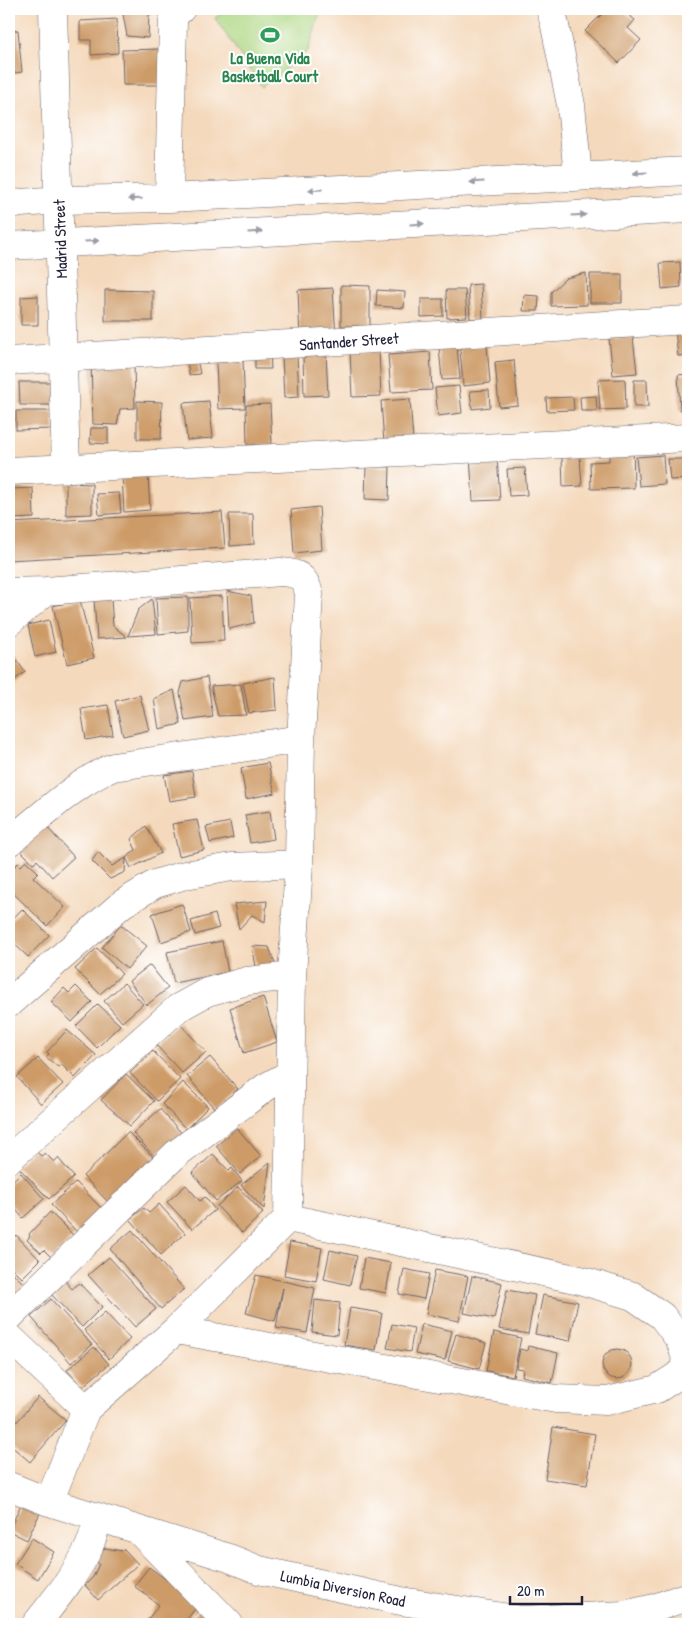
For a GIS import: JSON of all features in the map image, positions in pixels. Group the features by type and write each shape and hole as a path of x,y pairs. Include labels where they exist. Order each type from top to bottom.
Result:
{"street":[{"name":"Madrid Street","path":"53,9 66,469"},
{"path":"169,198 173,21 175,14 181,9"},
{"path":"550,9 571,105 578,176"},
{"path":"9,204 58,200 169,198 688,171"},
{"path":"9,246 688,209"},
{"name":"Santander Street","path":"9,361 688,320"},
{"path":"9,472 688,438"},
{"path":"9,592 46,591 292,572 307,585 309,594 301,739 298,864 292,976 288,1218 176,1330 86,1409 48,1502"},
{"path":"9,622 46,591"},
{"path":"9,842 76,788 94,775 112,767 301,739"},
{"path":"9,1003 122,904 155,884 185,875 232,867 298,864"},
{"path":"9,1159 178,1008 207,992 247,981 292,976"},
{"path":"9,1317 176,1154 266,1087 290,1074"},
{"path":"288,1218 580,1280 633,1296 662,1316 680,1340 688,1365"},
{"path":"176,1330 556,1399 607,1401 657,1388 688,1369"},
{"path":"9,1337 86,1409"},
{"name":"Lumbia Diversion Road","path":"9,1486 48,1502 136,1528 229,1558 259,1570 401,1601 522,1620 624,1615 655,1608 688,1596"},
{"path":"36,1624 65,1587 80,1564 90,1545 99,1517"},
{"path":"136,1528 229,1624"}],"green space":[{"name":"La Buena Vida Basketball Court","path":"229,9 325,9 319,16 308,51 262,87 215,18"}],"building":[{"path":"122,9 158,9 149,15 148,38 127,36"},
{"path":"607,9 621,9 635,20 628,28 641,40 619,63 585,31"},
{"path":"117,19 118,53 91,55 91,40 80,40 80,21"},
{"path":"18,30 22,72 9,74 9,31"},
{"path":"161,49 162,85 123,85 122,50"},
{"path":"680,262 681,287 662,289 660,263"},
{"path":"586,273 587,305 551,306 551,292 566,278"},
{"path":"590,274 622,274 622,303 590,303"},
{"path":"481,284 483,318 470,319 468,285"},
{"path":"341,285 370,286 370,326 341,326"},
{"path":"333,288 336,338 300,340 298,290"},
{"path":"105,290 153,291 153,321 105,321"},
{"path":"377,290 405,292 404,308 376,306"},
{"path":"446,290 465,290 467,317 447,318"},
{"path":"524,295 539,296 538,311 523,311"},
{"path":"38,296 38,325 21,325 21,297"},
{"path":"421,299 443,299 443,316 421,317"},
{"path":"9,302 12,302 12,336 9,336"},
{"path":"688,329 688,355 678,356 675,331"},
{"path":"633,337 637,373 613,375 609,339"},
{"path":"487,345 490,383 463,386 460,348"},
{"path":"457,346 460,379 442,380 439,347"},
{"path":"255,350 270,350 271,369 255,369"},
{"path":"379,351 381,396 352,397 350,352"},
{"path":"430,352 432,390 391,392 388,355"},
{"path":"326,353 328,395 304,396 303,354"},
{"path":"297,355 299,397 284,398 282,356"},
{"path":"197,358 200,374 189,375 187,360"},
{"path":"514,360 518,405 499,407 495,362"},
{"path":"243,361 245,408 218,409 216,362"},
{"path":"134,363 135,408 120,409 117,425 93,424 91,364"},
{"path":"688,374 688,409 680,410 678,375"},
{"path":"625,379 626,409 600,410 598,380"},
{"path":"634,380 647,380 648,407 634,407"},
{"path":"19,382 56,382 56,405 20,405"},
{"path":"459,386 462,413 438,416 435,388"},
{"path":"489,390 490,407 472,409 470,391"},
{"path":"596,396 597,411 581,411 580,397"},
{"path":"573,397 574,410 547,411 546,398"},
{"path":"410,399 413,440 384,443 381,401"},
{"path":"137,401 162,402 161,439 137,439"},
{"path":"209,401 213,438 187,440 183,403"},
{"path":"270,404 272,444 247,445 246,405"},
{"path":"16,411 53,411 54,429 16,430"},
{"path":"91,428 108,428 108,444 90,443"},
{"path":"633,443 634,488 591,489 590,462 609,461 609,444"},
{"path":"663,455 665,484 639,486 636,457"},
{"path":"497,456 500,500 473,501 470,457"},
{"path":"580,456 582,486 563,487 562,457"},
{"path":"668,459 688,459 688,479 670,480"},
{"path":"366,466 390,467 389,500 365,499"},
{"path":"525,468 527,495 509,496 507,469"},
{"path":"148,474 150,510 124,512 122,475"},
{"path":"66,483 92,484 92,514 66,515"},
{"path":"33,488 34,518 12,519 10,489"},
{"path":"119,493 121,513 99,515 97,494"},
{"path":"319,507 322,550 294,553 291,510"},
{"path":"222,512 225,548 9,560 9,523"},
{"path":"229,514 253,514 254,544 230,546"},
{"path":"227,591 251,596 254,623 229,629"},
{"path":"222,596 224,641 192,643 190,598"},
{"path":"188,597 188,631 158,634 156,598"},
{"path":"111,599 113,626 127,637 97,639 94,600"},
{"path":"152,599 156,634 128,636 138,610"},
{"path":"80,600 94,658 67,664 53,606"},
{"path":"49,620 56,652 35,657 28,625"},
{"path":"9,649 25,672 9,684"},
{"path":"207,677 213,717 185,721 180,693 183,682"},
{"path":"275,677 277,710 249,713 243,683"},
{"path":"241,684 246,715 218,716 211,686"},
{"path":"174,690 181,724 159,729 154,699"},
{"path":"140,695 149,730 123,736 115,701"},
{"path":"108,705 113,735 86,740 81,709"},
{"path":"268,763 275,793 246,799 241,768"},
{"path":"192,771 196,797 169,801 164,775"},
{"path":"270,811 274,839 250,843 245,815"},
{"path":"197,820 204,850 179,856 172,824"},
{"path":"230,822 233,838 210,843 206,827"},
{"path":"46,826 74,857 52,877 37,860 34,864 21,851"},
{"path":"146,826 161,853 131,868 126,858 136,850 131,839"},
{"path":"98,852 112,866 126,858 125,872 110,879 92,861"},
{"path":"26,861 38,872 33,877 65,907 47,926 9,889 9,872 18,863 21,866"},
{"path":"267,901 265,922 252,915 239,929 234,904"},
{"path":"182,904 191,932 161,942 152,914"},
{"path":"22,909 49,935 28,957 9,939 9,923"},
{"path":"215,914 219,928 195,935 191,921"},
{"path":"121,925 147,946 127,969 102,947"},
{"path":"222,941 228,972 174,983 167,952"},
{"path":"252,946 269,947 276,966 257,971"},
{"path":"97,948 122,974 100,994 75,969"},
{"path":"150,965 168,988 147,1005 129,981"},
{"path":"124,983 143,1004 122,1022 104,1001"},
{"path":"76,986 92,1002 72,1022 51,1002 64,988 69,993"},
{"path":"263,997 277,1042 244,1053 230,1008"},
{"path":"98,1004 120,1025 97,1048 76,1026"},
{"path":"179,1023 206,1052 182,1073 156,1045"},
{"path":"67,1030 96,1055 75,1078 61,1064 58,1067 46,1057 49,1054 47,1052"},
{"path":"153,1051 180,1079 157,1101 130,1073"},
{"path":"210,1057 238,1089 215,1109 187,1076"},
{"path":"38,1058 63,1084 41,1104 17,1077"},
{"path":"126,1074 154,1101 130,1126 101,1100"},
{"path":"183,1082 208,1107 186,1129 162,1104"},
{"path":"160,1109 185,1137 178,1145 171,1140 154,1156 133,1133"},
{"path":"237,1128 261,1156 240,1174 216,1146"},
{"path":"128,1132 155,1159 109,1203 83,1176"},
{"path":"34,1149 41,1156 45,1153 54,1162 58,1158 74,1177 49,1199 17,1166"},
{"path":"213,1154 229,1171 232,1168 242,1181 216,1201 192,1173"},
{"path":"270,1162 264,1209 241,1185"},
{"path":"21,1173 44,1199 23,1218 9,1202 9,1184"},
{"path":"76,1182 104,1211 79,1234 51,1205"},
{"path":"186,1185 200,1201 205,1197 215,1210 192,1229 167,1202"},
{"path":"238,1187 263,1213 242,1233 217,1206"},
{"path":"159,1204 185,1233 161,1255 130,1219 144,1208 149,1213"},
{"path":"50,1212 74,1236 52,1258 44,1250 41,1253 27,1240 30,1236 29,1234"},
{"path":"132,1230 184,1289 161,1309 110,1249"},
{"path":"16,1235 40,1260 22,1278 9,1265 9,1243"},
{"path":"290,1242 322,1248 316,1281 284,1275"},
{"path":"330,1250 357,1256 350,1285 324,1279"},
{"path":"109,1257 156,1309 135,1327 88,1275"},
{"path":"364,1258 391,1263 386,1293 359,1288"},
{"path":"9,1269 27,1287 9,1306"},
{"path":"404,1269 429,1274 424,1299 399,1294"},
{"path":"435,1270 468,1276 459,1321 426,1314"},
{"path":"256,1275 315,1288 307,1333 276,1328 283,1288 275,1321 246,1313"},
{"path":"472,1276 502,1283 494,1319 464,1313"},
{"path":"65,1281 72,1289 79,1283 102,1307 82,1327 51,1294"},
{"path":"507,1290 535,1295 528,1334 499,1329"},
{"path":"543,1295 578,1302 570,1341 535,1334"},
{"path":"51,1299 92,1345 71,1363 31,1317"},
{"path":"315,1300 340,1303 337,1335 312,1332"},
{"path":"350,1308 382,1313 376,1350 344,1345"},
{"path":"105,1312 130,1339 109,1359 84,1330"},
{"path":"392,1324 414,1328 410,1352 387,1348"},
{"path":"422,1324 452,1331 445,1360 415,1354"},
{"path":"494,1332 521,1338 513,1376 486,1371"},
{"path":"456,1334 486,1343 479,1369 448,1361"},
{"path":"528,1346 558,1353 552,1383 522,1376 523,1369 516,1368 520,1349 527,1351"},
{"path":"94,1347 109,1364 82,1387 67,1370"},
{"path":"617,1349 628,1353 632,1364 628,1375 617,1379 606,1375 602,1364 606,1353"},
{"path":"38,1397 66,1420 30,1462 9,1444 9,1431"},
{"path":"553,1427 595,1434 587,1485 545,1479"},
{"path":"22,1502 41,1511 27,1540 9,1531"},
{"path":"32,1538 54,1552 38,1579 15,1564"},
{"path":"105,1548 122,1551 124,1549 138,1564 98,1600 85,1585 93,1577 99,1564 93,1557"},
{"path":"149,1567 199,1604 183,1624 144,1624 159,1605 134,1586"},
{"path":"200,1609 222,1624 189,1624"}],"place":[{"name":"La Buena Vida Basketball Court","path":"270,35"}]}
